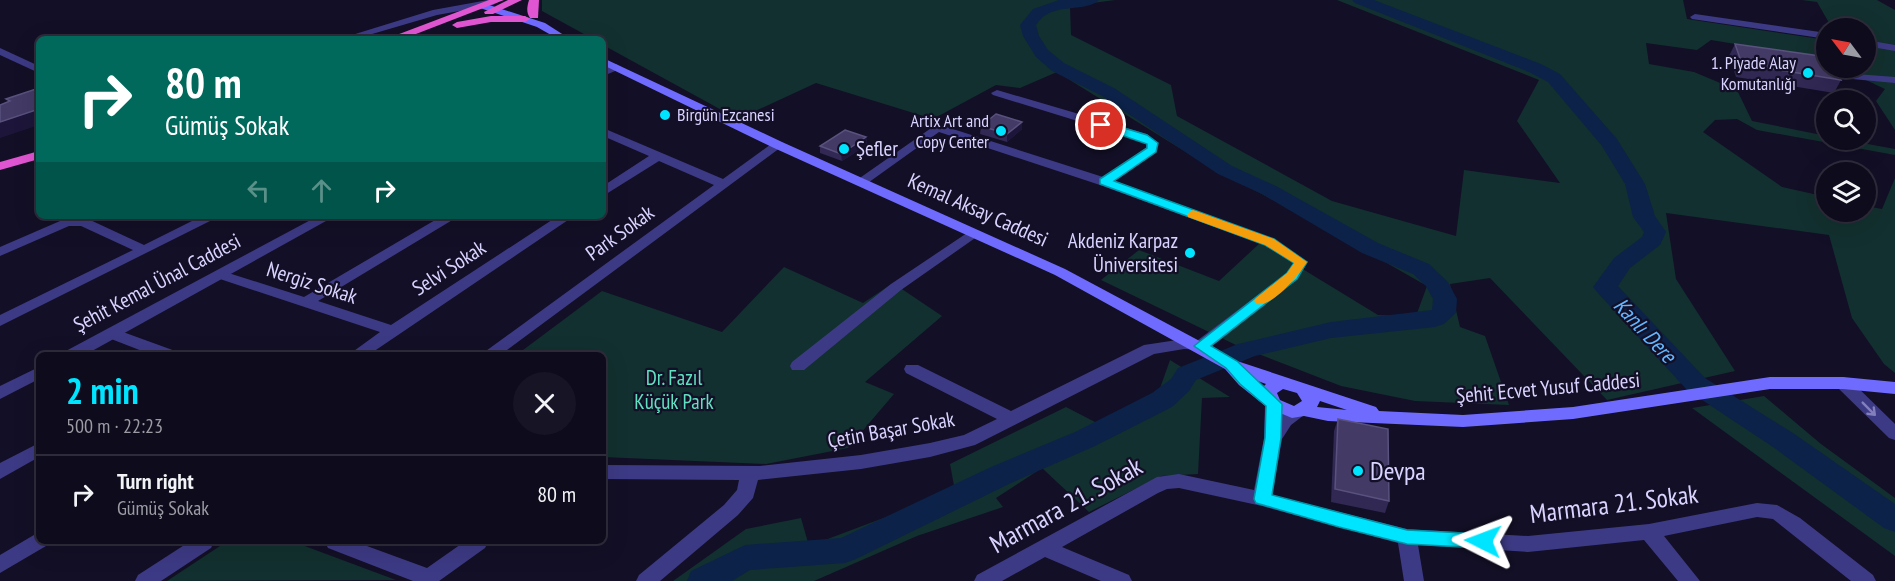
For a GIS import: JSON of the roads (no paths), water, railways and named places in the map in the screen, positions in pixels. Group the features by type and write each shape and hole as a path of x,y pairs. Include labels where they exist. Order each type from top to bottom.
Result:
{"highway":[{"path":"401,36 495,5 518,0"},
{"path":"453,26 491,19 533,20 534,0"},
{"path":"424,36 453,26 495,5"},
{"path":"0,157 36,147"},
{"path":"0,166 36,156"}],"main road":[{"path":"495,5 533,20 560,36"},
{"name":"Kemal Aksay Caddesi","path":"606,62 778,145 1060,272 1201,346 1231,365 1282,384"},
{"name":"Kemal Aksay Caddesi","path":"1231,365 1245,381 1272,402"},
{"name":"Şehit Ecvet Yusuf Caddesi","path":"1384,416 1463,421 1520,418 1573,413 1770,382 1895,388"},
{"path":"1282,384 1294,385 1384,416 1328,415 1286,411 1272,402 1268,395 1272,387 1282,384"},
{"path":"1302,411 1311,403 1311,399 1304,390"}],"street":[{"path":"354,36 451,8 495,5"},
{"path":"1695,16 1816,34"},
{"path":"1876,43 1895,46"},
{"path":"0,51 36,69"},
{"path":"606,72 616,67"},
{"path":"1858,79 1895,82"},
{"path":"997,93 1143,137 1152,143 1152,149 1105,182"},
{"path":"860,182 937,128 1105,182 1269,242 1301,262 1292,276 1201,346"},
{"path":"606,133 723,184"},
{"name":"Park Sokak","path":"493,352 778,145"},
{"path":"606,190 658,156"},
{"path":"0,321 207,219"},
{"name":"Şehit Kemal Ünal Caddesi","path":"77,352 322,219"},
{"path":"306,302 447,219"},
{"name":"Selvi Sokak","path":"361,352 562,219"},
{"path":"0,252 67,222 83,222 144,250"},
{"path":"798,366 896,287 973,233"},
{"name":"Nergiz Sokak","path":"219,274 392,331"},
{"path":"112,333 162,352"},
{"name":"Çetin Başar Sokak","path":"606,472 750,473 861,462 930,450 969,440 1150,348 1184,344 1201,346"},
{"path":"912,369 1012,420"},
{"path":"0,393 36,374"},
{"path":"1843,384 1895,434"},
{"path":"1262,499 1273,438 1272,402"},
{"path":"1273,438 1285,421 1302,411"},
{"path":"0,472 36,451"},
{"path":"646,581 730,510 746,493 750,473"},
{"name":"Marmara 21. Sokak","path":"984,581 1164,482 1179,481 1262,499 1407,537 1528,544 1649,532 1757,510 1777,512 1866,581"},
{"path":"1649,532 1690,581"},
{"path":"1407,537 1414,581"},
{"path":"0,565 36,542"},
{"path":"145,581 201,544"},
{"path":"340,544 426,579 475,544"},
{"path":"1044,548 1122,581"}],"waterway":[{"path":"703,581 745,558 845,550 1001,475 1085,439 1162,400 1180,385 1187,374 1247,350 1331,330 1435,319 1444,313 1445,299 1436,282 1421,269 1370,248 1269,190 1225,170 1108,92 1058,67 1042,53 1031,36 1028,25 1033,18 1039,12 1055,5 1091,0"},
{"name":"Kanlı Dere","path":"1360,0 1535,68 1554,78 1610,143 1635,184 1644,217 1655,232 1652,240 1622,263 1605,287 1696,384 1783,440 1895,520"}],"place":[{"name":"1. Piyade Alay Komutanlığı","path":"1808,73"},
{"name":"Birgün Ezcanesi","path":"665,115"},
{"name":"Artix Art and Copy Center","path":"1001,131"},
{"name":"Şefler","path":"844,149"},
{"name":"Akdeniz Karpaz Üniversitesi","path":"1190,253"},
{"name":"Devpa","path":"1358,471"}],"park label":[{"name":"Dr. Fazıl Küçük Park","path":"674,390"}]}
